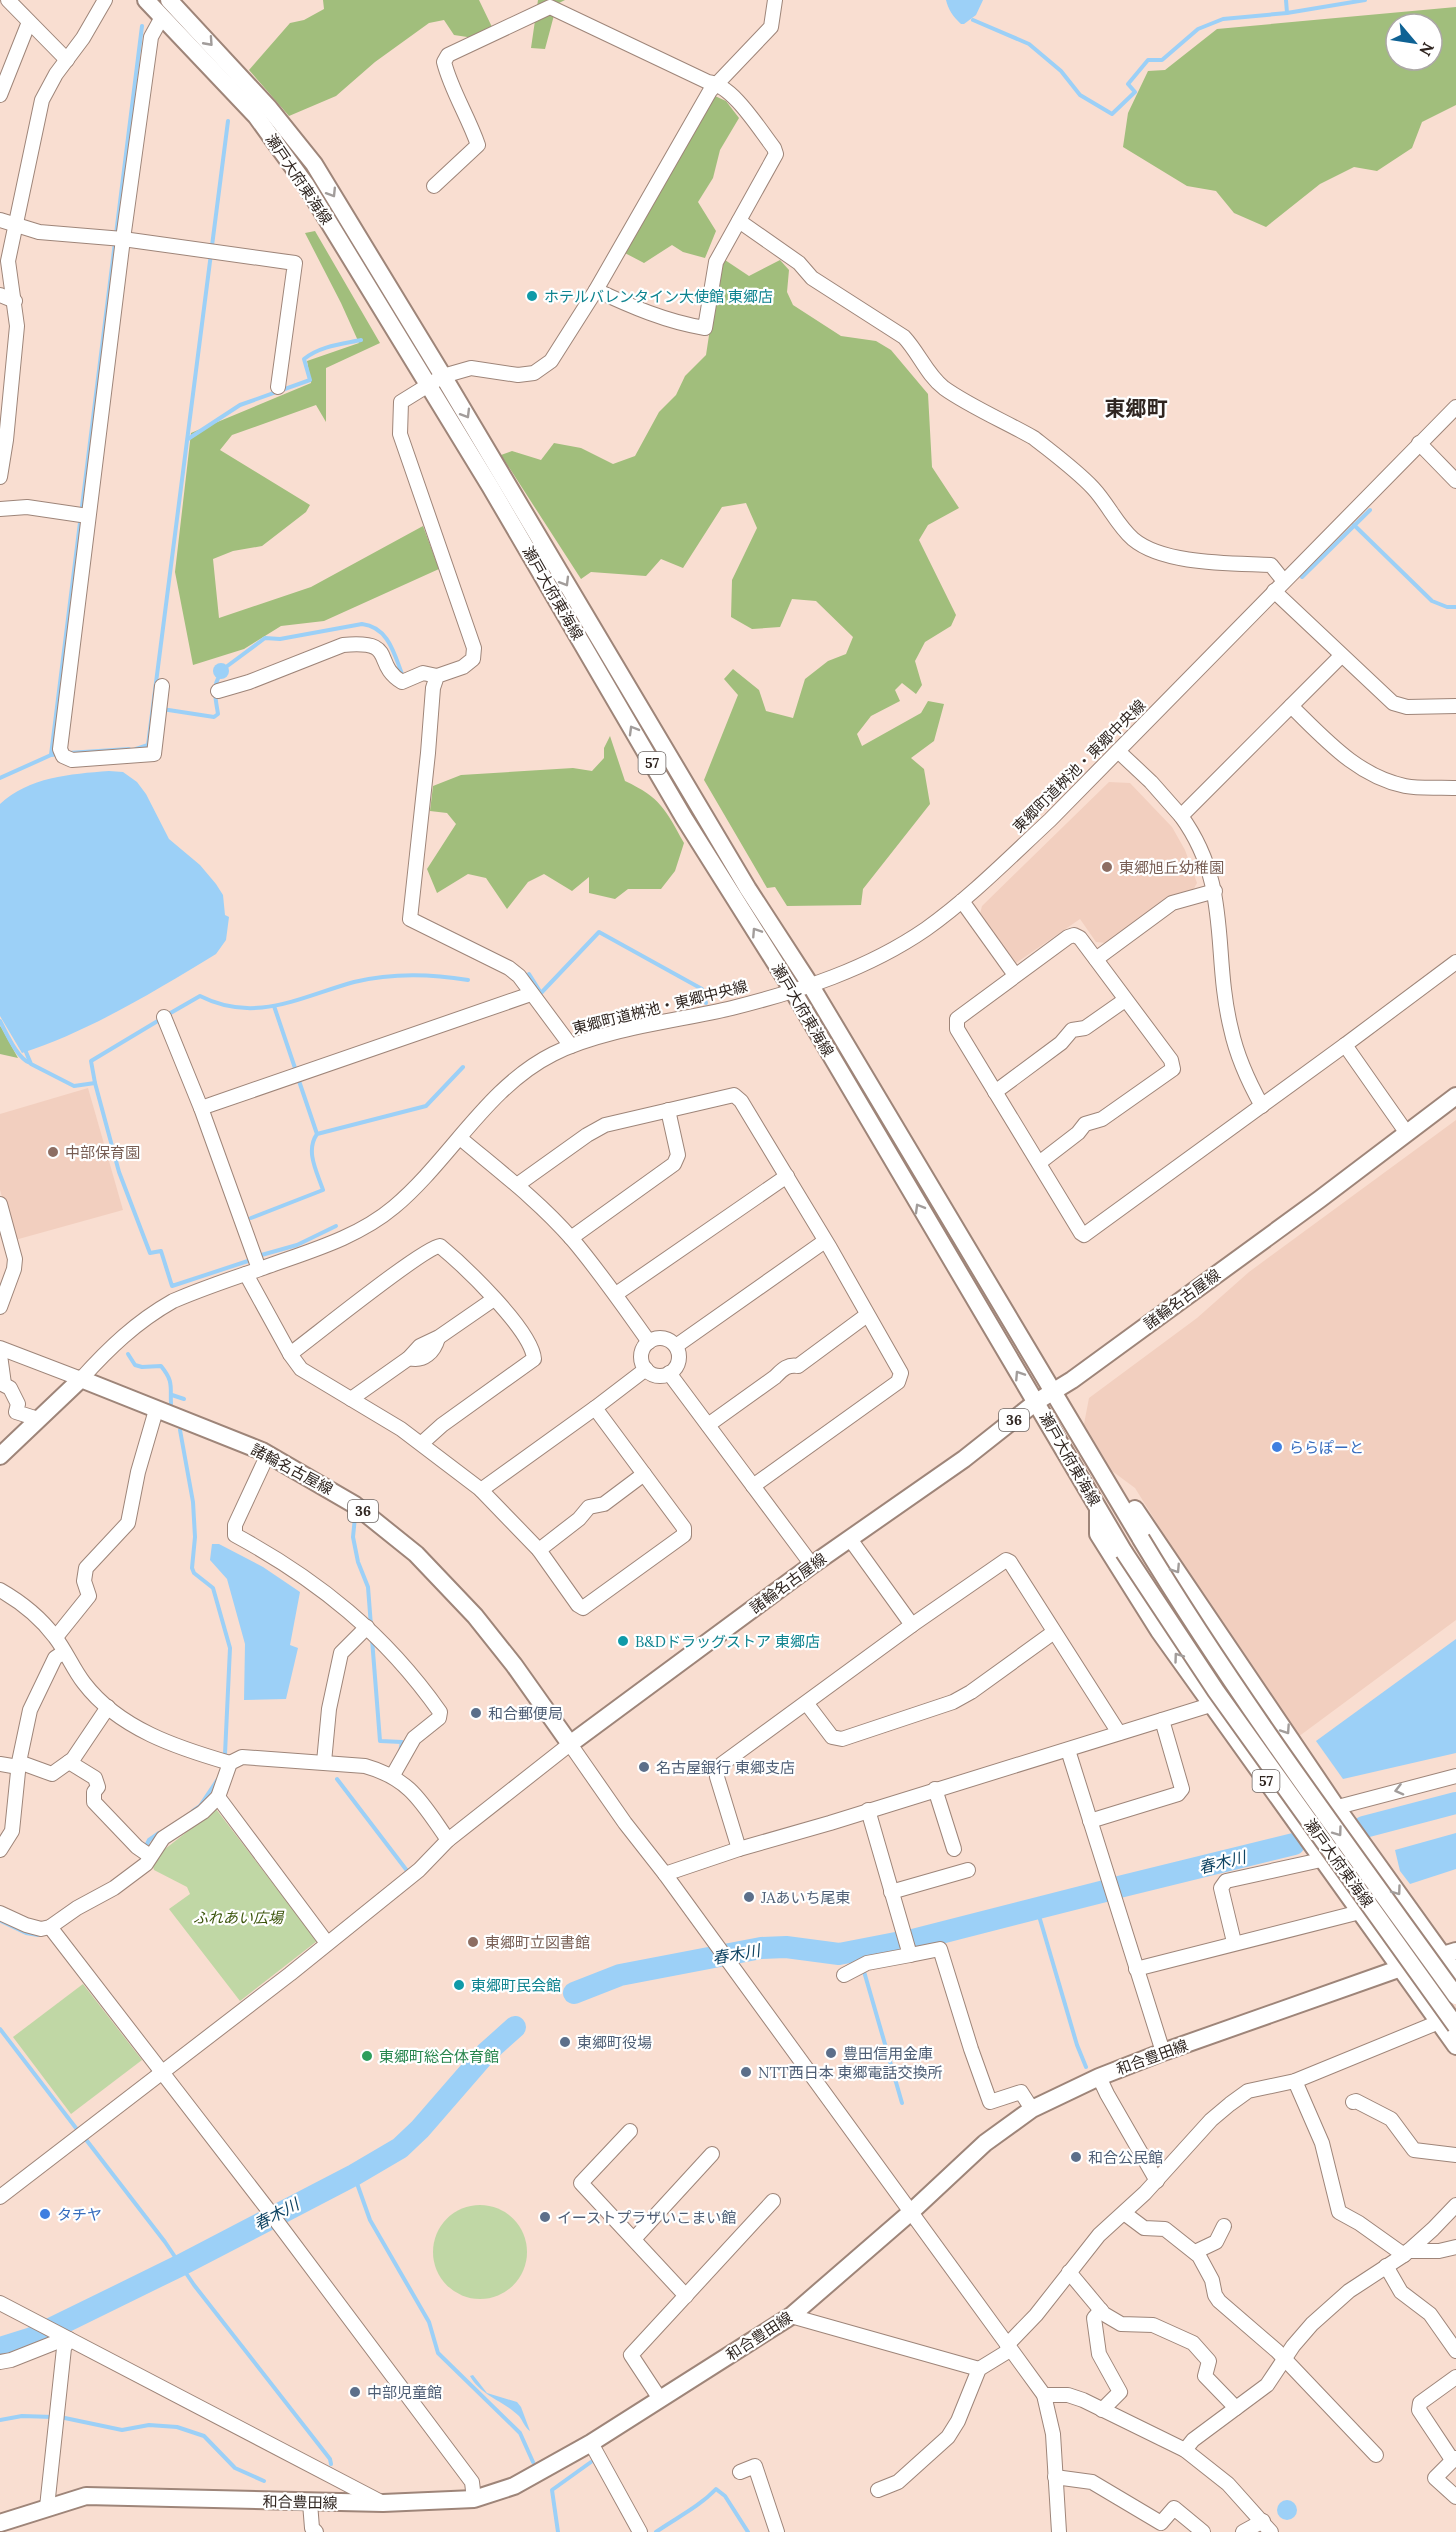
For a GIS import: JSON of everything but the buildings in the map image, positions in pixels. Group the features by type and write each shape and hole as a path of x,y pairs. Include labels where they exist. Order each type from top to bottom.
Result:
{"main road":[{"name":"瀬戸大府東海線","path":"146,0 256,116 306,185 436,380 748,889 811,986 1194,1627 1456,1996"},
{"name":"瀬戸大府東海線","path":"169,0 269,108 314,164 684,818 793,991 999,1344 1036,1402 1124,1552 1216,1691 1456,2026"},
{"name":"諸輪名古屋線","path":"81,1379 268,1454 355,1505 416,1554 493,1638 570,1744 812,1565 964,1459 1036,1402 1320,1199 1456,1096"},
{"path":"0,1456 81,1379"},
{"name":"57","path":"1113,1492 1134,1507 1337,1808 1449,1953 1456,1974"},
{"name":"57","path":"1098,1508 1098,1534 1159,1631 1456,2046"},
{"name":"和合豊田線","path":"0,2523 47,2506 86,2496 383,2503 474,2499 514,2486 591,2443 791,2316 911,2212 985,2143 1032,2109 1099,2077 1163,2052 1449,1953"}],"street":[{"path":"8,0 67,60"},
{"path":"0,477 6,371 17,326 8,261 42,100 105,0"},
{"path":"218,691 249,682 343,645 370,644 384,656 393,677 402,682 423,673 437,676 463,667 473,659 474,648 400,434 401,402 436,380 471,368 518,375 534,373 551,361 596,290 704,101 717,83 771,27 775,0"},
{"path":"434,186 478,144 447,74 444,62 448,55 550,7 708,81 717,83 740,104 774,148 776,154 716,262 705,328 689,326 651,313 596,290"},
{"path":"162,17 151,37 123,240 60,749 63,756 72,760 154,754 162,686"},
{"path":"0,95 29,22"},
{"path":"0,220 39,232 123,240 295,263 278,387"},
{"path":"739,221 799,263 812,278 904,337 915,349 930,373 944,387 1046,447 1093,488 1134,540 1149,548 1192,560 1271,565 1279,586 1341,656 1399,706 1456,706"},
{"path":"0,296 15,301"},
{"name":"東郷町道桝池・東郷中央線","path":"81,1379 112,1345 150,1314 193,1293 336,1242 379,1218 416,1187 511,1084 536,1064 571,1046 596,1038 734,1007 811,986 892,950 926,929 962,901 1050,820 1456,407"},
{"path":"1419,443 1456,481"},
{"path":"0,509 27,507 88,516"},
{"path":"1181,816 1341,656"},
{"path":"437,676 433,688 410,919 509,968 519,976 571,1046"},
{"path":"1291,706 1344,756 1374,776 1405,786 1456,788"},
{"path":"1118,751 1151,782 1181,816 1204,855 1215,891 1230,1028 1240,1062 1262,1106"},
{"path":"1096,958 1172,903 1215,891"},
{"path":"962,901 1015,975"},
{"path":"1039,1163 1078,1133 1085,1124 1102,1119 1173,1069 1171,1060 1096,958 1080,938 1074,935 1015,975 957,1019 955,1023 1080,1233 1087,1234 1456,962"},
{"path":"201,1108 531,994"},
{"path":"995,1092 1061,1042 1072,1030 1085,1028 1125,1000"},
{"path":"164,1017 201,1108 259,1269"},
{"path":"1345,1045 1406,1132"},
{"path":"517,1185 587,1135 605,1125 734,1095 738,1097 787,1176 901,1373 898,1382 753,1486"},
{"path":"572,1238 674,1164 678,1155 668,1110"},
{"path":"460,1138 517,1185 572,1238 616,1294 649,1342"},
{"path":"616,1294 787,1176"},
{"path":"0,1204 15,1259 14,1269 0,1307"},
{"path":"676,1346 825,1241"},
{"path":"290,1354 435,1246 440,1246 466,1268 494,1299 519,1330 533,1351 534,1359 442,1425 422,1443"},
{"path":"246,1274 290,1354 308,1374 422,1443 481,1490 539,1550 578,1605 583,1608 588,1607 684,1535 684,1528 595,1408"},
{"path":"351,1399 409,1358 413,1351 426,1342 438,1338 494,1299"},
{"path":"708,1425 790,1365 798,1366 867,1315"},
{"path":"666,1338 676,1346 679,1358 674,1370 656,1375 645,1369 641,1358 642,1351 649,1342 666,1338"},
{"path":"0,1348 81,1379"},
{"path":"0,1355 2,1384 10,1388 18,1404 16,1412 38,1419"},
{"path":"481,1490 645,1369"},
{"path":"669,1373 812,1565"},
{"path":"56,1637 89,1596 84,1581 86,1568 128,1523 138,1472 156,1410"},
{"path":"268,1454 234,1532 303,1575 367,1627 393,1653 440,1712 439,1718 414,1738 393,1775"},
{"path":"539,1550 579,1518 589,1507 604,1504 644,1474"},
{"path":"850,1539 912,1625"},
{"path":"739,1849 717,1778 717,1771 722,1764 912,1625 1006,1560 1010,1562 1119,1733"},
{"path":"0,1590 36,1614 56,1637 85,1684 108,1707 149,1734 169,1744 230,1763 242,1757 324,1762 365,1766 393,1775 422,1803 448,1840"},
{"path":"324,1762 329,1709 341,1653 367,1627"},
{"path":"807,1704 832,1737 842,1739 953,1702 971,1692 1054,1632"},
{"path":"0,1850 12,1831 19,1764 34,1702 55,1658 64,1652"},
{"path":"665,1874 739,1849 1068,1750 1256,1690"},
{"path":"0,1764 19,1764 52,1774 69,1762 108,1707"},
{"path":"1090,1821 1178,1794 1182,1789 1162,1720"},
{"path":"0,2197 419,1870 448,1840 570,1744 625,1823 665,1874 1044,2395 1053,2434 1059,2532"},
{"path":"1068,1750 1163,2052"},
{"path":"69,1762 95,1778 98,1786 94,1792 94,1802 137,1847 150,1856"},
{"path":"0,1913 41,1929 50,1927 114,1888 146,1864 163,1838 203,1812 218,1797 230,1763"},
{"path":"1293,1819 1456,1776"},
{"path":"935,1789 954,1849"},
{"path":"218,1797 327,1943"},
{"path":"868,1810 910,1955"},
{"path":"1234,1942 1221,1888 1226,1881 1321,1860"},
{"path":"891,1892 968,1870"},
{"path":"1136,1969 1234,1942 1360,1912"},
{"path":"50,1927 163,2071 472,2482 474,2499"},
{"path":"844,1975 867,1964 940,1949 990,2102 1021,2092 1032,2109"},
{"path":"878,2490 898,2482 948,2437 958,2421 979,2369 1009,2348 1099,2235 1157,2181 1211,2120 1230,2104 1248,2091 1295,2081 1439,2022"},
{"path":"1099,2077 1157,2181"},
{"path":"1295,2081 1322,2143 1339,2212 1406,2253 1439,2251 1456,2247"},
{"path":"1353,2102 1356,2101 1391,2119 1414,2150 1456,2155"},
{"path":"630,2131 581,2182 686,2296"},
{"path":"634,2239 712,2154"},
{"path":"660,2399 632,2355 774,2201"},
{"path":"1185,2450 1193,2440 1267,2385 1312,2324 1349,2291 1406,2253 1456,2205"},
{"path":"1124,2213 1144,2228 1165,2229 1195,2252 1212,2280 1215,2295 1219,2301 1284,2359 1376,2455"},
{"path":"1195,2252 1216,2242 1224,2226"},
{"path":"1386,2266 1401,2292 1430,2314 1456,2351"},
{"path":"1070,2272 1101,2310 1121,2324 1154,2325 1193,2343 1209,2361 1205,2376 1236,2408"},
{"path":"0,2303 41,2323 63,2339 383,2503"},
{"path":"1101,2310 1094,2318 1099,2354 1120,2392 1102,2410"},
{"path":"791,2316 979,2369"},
{"path":"0,2362 20,2357 63,2339"},
{"path":"47,2506 64,2348 63,2339"},
{"path":"1456,2377 1420,2403 1419,2410 1451,2458 1455,2458 1435,2478 1456,2497"},
{"path":"1044,2395 1068,2395 1185,2450 1228,2484 1267,2526 1243,2532"},
{"path":"591,2443 640,2532"},
{"path":"740,2472 755,2466 777,2532"},
{"path":"1055,2477 1092,2482 1161,2523 1174,2508 1203,2532"},
{"path":"310,2503 312,2528 316,2532"}],"shaded area":[{"name":"東郷旭丘幼稚園","path":"1109,782 1130,783 1172,827 1185,850 1197,883 1192,892 1164,901 1106,943 1096,942 1080,919 1016,963 980,914 982,906"},
{"name":"中部保育園","path":"88,1088 123,1210 15,1240 0,1190 0,1114"},
{"name":"ららぽーと","path":"1456,1120 1456,1620 1298,1737 1199,1591 1135,1488 1112,1471 1084,1424 1089,1398 1197,1318 1249,1272"}],"green space":[{"path":"323,0 479,0 492,27 474,38 454,35 444,20 429,23 375,62 336,96 289,116 249,70 290,23 304,20 324,9"},
{"path":"538,0 565,0 557,4 545,49 531,48"},
{"path":"1456,7 1456,105 1422,122 1412,148 1377,171 1354,167 1320,184 1266,227 1234,213 1216,191 1187,186 1123,147 1128,113 1148,71 1165,70 1217,29 1384,14 1384,72 1444,72 1444,12 1402,12"},
{"path":"715,96 726,101 739,118 720,150 713,178 698,202 716,231 705,258 683,252 672,245 644,263 623,252"},
{"path":"315,231 380,343 326,368 326,422 316,405 232,435 220,450 310,505 306,512 262,546 233,551 213,559 219,618 311,587 423,526 439,569 324,621 281,626 244,649 193,665 175,572 191,433 311,383 307,361 359,343 305,233"},
{"path":"725,260 749,276 780,260 789,270 787,292 793,305 841,336 876,341 891,350 928,394 932,467 959,508 928,525 919,540 956,615 951,626 925,642 915,661 922,685 916,694 902,683 895,690 900,701 871,716 857,734 862,746 921,713 928,701 944,704 934,741 911,758 924,769 930,804 863,889 861,905 787,906 775,887 767,888 704,780 738,695 724,679 733,669 759,690 766,711 793,718 805,679 828,661 846,654 853,637 816,601 792,599 780,627 752,629 731,617 732,580 757,528 746,503 722,507 683,568 661,559 646,576 591,572 581,579 501,455 512,451 541,460 554,443 581,448 613,464 635,456 659,412 676,395 685,376 706,355 718,276"},
{"path":"610,736 625,781 647,793 661,806 684,843 675,871 661,889 628,889 615,899 589,893 589,877 572,891 544,874 528,882 507,909 486,878 468,874 437,893 427,869 456,824 447,813 430,811 433,786 461,775 573,768 592,771 604,758 604,748"},
{"path":"1,1027 18,1058 0,1054"},
{"name":"ふれあい広場","path":"216,1809 317,1941 240,2001 169,1909 190,1894 187,1887 154,1870 151,1860"},
{"path":"83,1984 142,2060 71,2114 13,2037"},
{"path":"480,2205 498,2209 513,2219 523,2234 527,2252 523,2270 513,2285 498,2295 480,2299 462,2295 447,2285 437,2270 433,2252 437,2234 447,2219 462,2209"}],"water":[{"path":"946,0 983,0 976,15 961,24 951,13"},
{"path":"218,663 224,663 229,671 227,677 218,679 213,674 213,668"},
{"path":"109,771 123,772 137,782 146,794 169,839 200,865 216,884 223,895 225,915 229,917 226,940 216,954 146,996 97,1022 22,1053 0,1016 0,804 11,795 37,782 51,778"},
{"path":"212,1544 219,1544 263,1567 300,1592 290,1645 298,1648 286,1699 244,1700 245,1644 227,1579 210,1560"},
{"path":"1456,1639 1456,1753 1343,1779 1316,1741"},
{"path":"1456,1833 1456,1869 1410,1884 1400,1871 1395,1850"},
{"path":"473,2375 487,2393 517,2402 530,2431 519,2416 480,2389 470,2376"},
{"path":"1283,2500 1291,2500 1297,2506 1297,2514 1291,2520 1283,2520 1277,2514 1277,2506"}],"waterway":[{"path":"1286,0 1287,13"},
{"path":"973,20 1029,44 1061,71 1080,95 1112,114 1135,92 1128,84 1148,60 1162,60 1198,29 1223,19 1287,13 1365,0"},
{"path":"51,755 142,26"},
{"path":"136,749 148,745 228,121"},
{"path":"188,439 240,405 310,380 304,359 310,355 331,346 361,340"},
{"path":"1302,577 1370,510"},
{"path":"1354,525 1432,601 1447,607 1456,607"},
{"path":"226,667 265,638 280,639 362,624 378,630 389,642 402,674"},
{"path":"162,709 214,717 218,714 215,689 220,675"},
{"path":"68,753 129,749"},
{"path":"0,778 51,755 60,754"},
{"path":"529,974 541,993 599,932 702,989 706,1003"},
{"path":"167,1015 200,996 220,1004 240,1008 259,1008 296,1000 354,982 382,977 426,976 468,980"},
{"path":"274,1006 296,1071"},
{"path":"95,1083 91,1061 161,1019"},
{"path":"0,1021 17,1051 30,1063"},
{"path":"26,1052 31,1064 74,1086 95,1083 119,1172 150,1253 161,1251 172,1286 251,1260"},
{"path":"251,1218 323,1190 312,1154 317,1134 426,1106 463,1067"},
{"path":"298,1078 317,1134"},
{"path":"258,1256 297,1245 336,1226"},
{"path":"128,1354 135,1365 161,1366 170,1380 171,1404"},
{"path":"172,1395 184,1399"},
{"path":"180,1430 193,1502 195,1537 192,1568 194,1573 213,1588 230,1648 225,1754"},
{"path":"355,1517 353,1537 358,1562 368,1587 371,1626"},
{"path":"372,1639 380,1741 402,1742 400,1752"},
{"path":"193,1811 200,1806 218,1779"},
{"path":"337,1779 408,1872"},
{"name":"春木川","path":"1364,1827 1456,1803"},
{"path":"145,1848 149,1840 159,1833"},
{"name":"春木川","path":"1115,1888 1294,1844"},
{"name":"春木川","path":"913,1940 1105,1891"},
{"path":"1037,1909 1077,2045 1086,2067"},
{"path":"1,1921 26,1933 38,1935"},
{"name":"春木川","path":"574,1993 620,1975 761,1948 786,1947 839,1954 901,1942"},
{"path":"863,1960 864,1949"},
{"path":"863,1968 902,2103"},
{"name":"春木川","path":"0,2348 32,2338 181,2265 354,2175 400,2148 420,2129 486,2053 515,2027"},
{"path":"0,2029 79,2132"},
{"path":"84,2137 165,2242 194,2285 330,2459 331,2464"},
{"path":"354,2175 370,2220 429,2322 438,2353 520,2433 533,2462"},
{"path":"0,2420 22,2416 53,2417"},
{"path":"60,2417 122,2430 149,2425 177,2427 204,2436 235,2468 264,2481"},
{"path":"558,2532 552,2490 591,2462"},
{"path":"656,2532 695,2507 716,2489 725,2496 748,2532"}],"place":[{"name":"ホテルバレンタイン大使館 東郷店","path":"532,296"},
{"name":"東郷旭丘幼稚園","path":"1107,867"},
{"name":"中部保育園","path":"53,1152"},
{"name":"ららぽーと","path":"1277,1447"},
{"name":"B&Dドラッグストア 東郷店","path":"623,1641"},
{"name":"和合郵便局","path":"476,1713"},
{"name":"名古屋銀行 東郷支店","path":"644,1767"},
{"name":"JAあいち尾東","path":"749,1897"},
{"name":"東郷町立図書館","path":"473,1942"},
{"name":"東郷町民会館","path":"459,1985"},
{"name":"東郷町役場","path":"565,2042"},
{"name":"豊田信用金庫","path":"831,2053"},
{"name":"東郷町総合体育館","path":"367,2056"},
{"name":"NTT西日本 東郷電話交換所","path":"746,2072"},
{"name":"和合公民館","path":"1076,2157"},
{"name":"タチヤ","path":"45,2214"},
{"name":"イーストプラザいこまい館","path":"545,2217"},
{"name":"中部児童館","path":"355,2392"}],"district":[{"name":"東郷町","path":"1136,408"}]}
